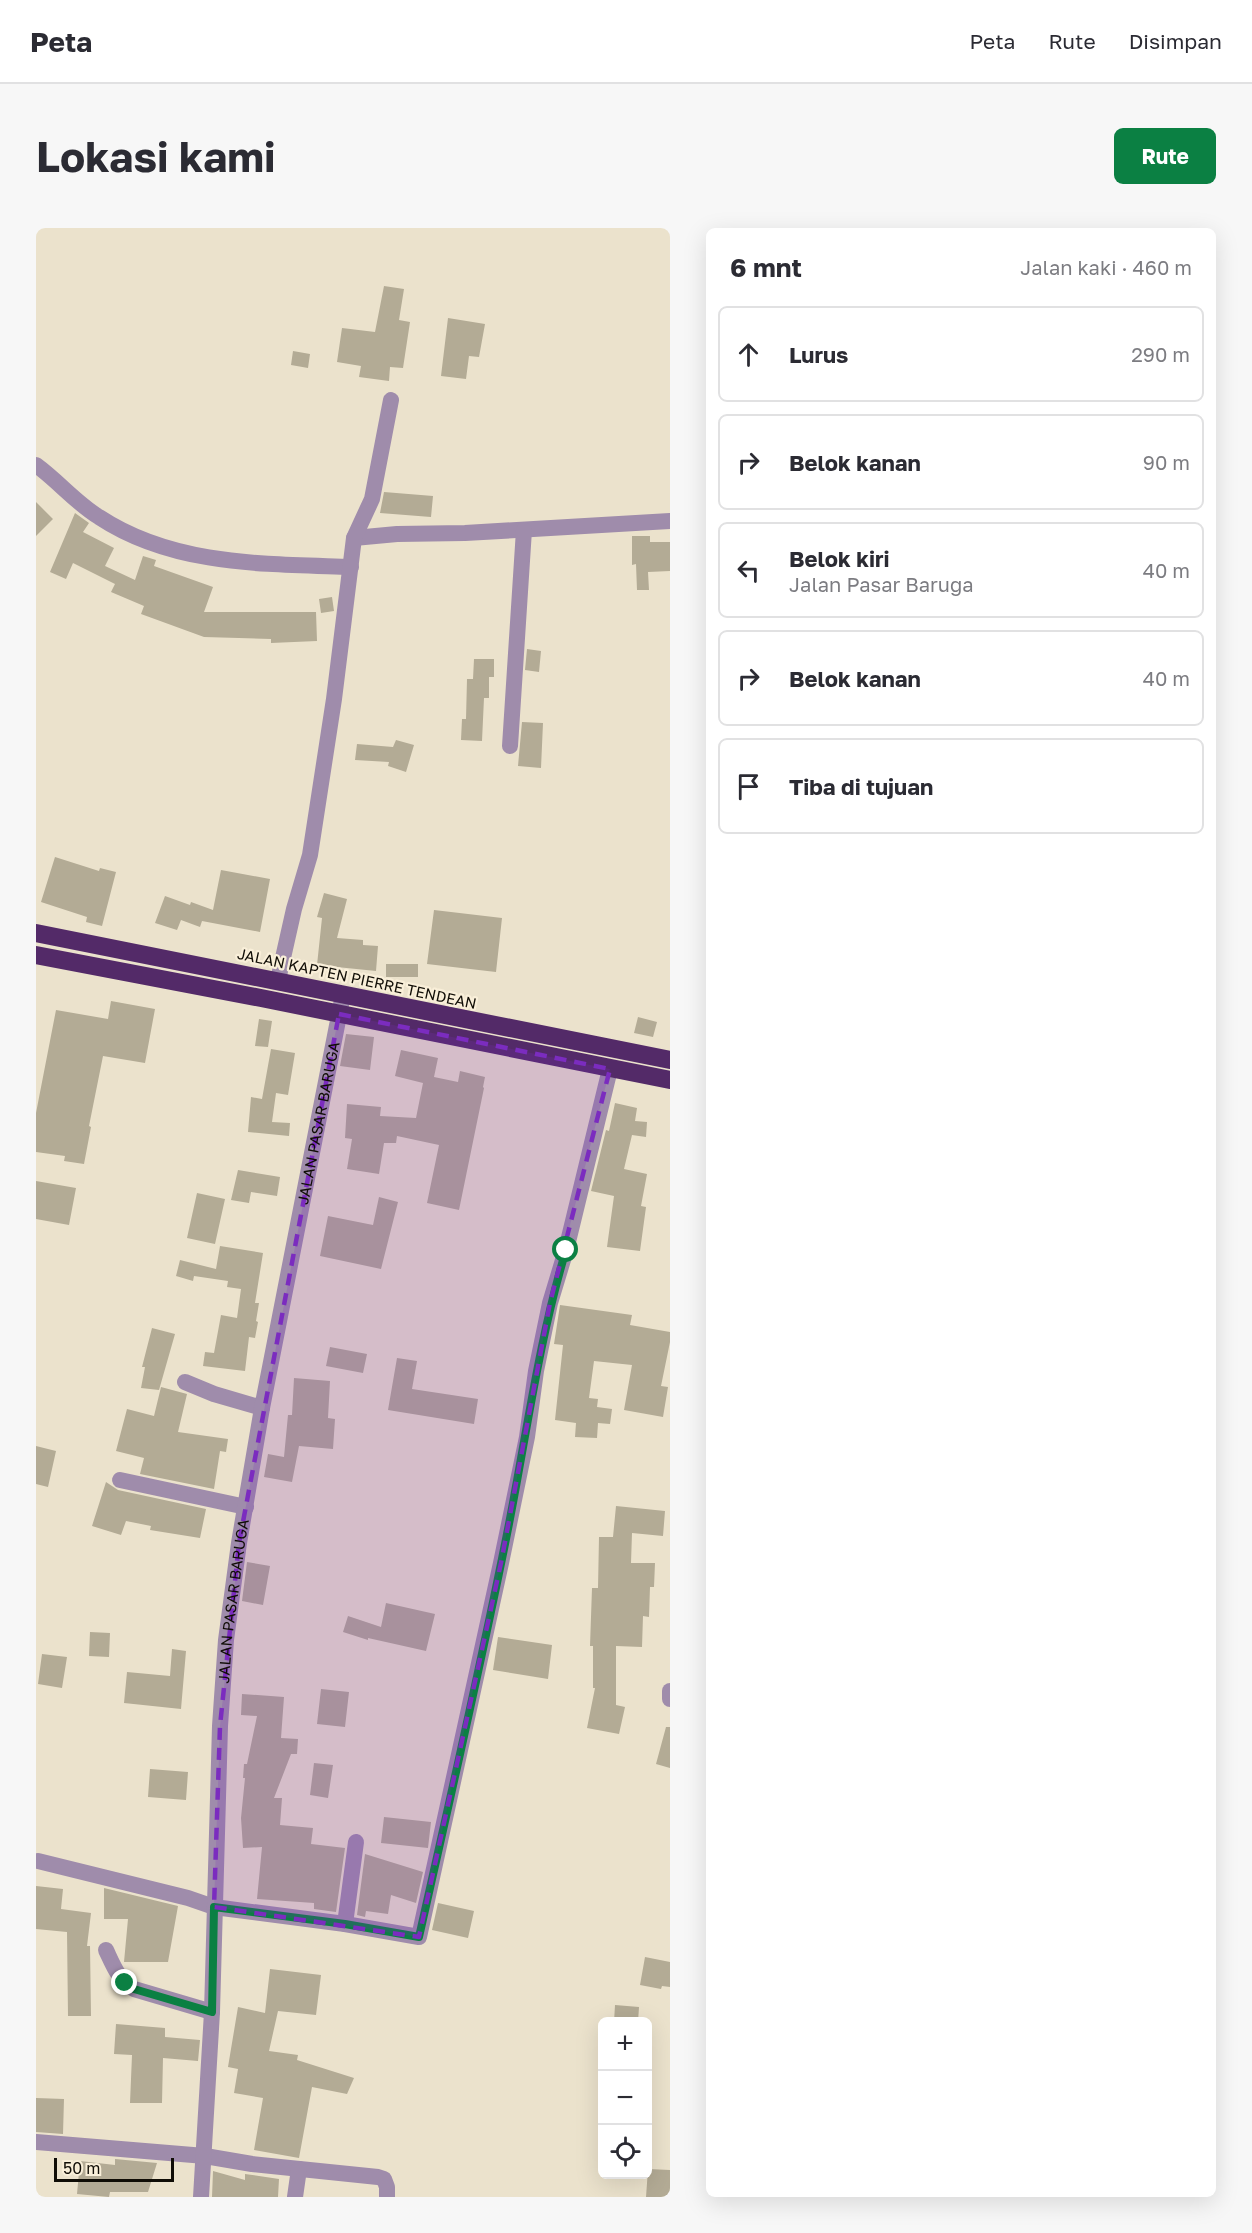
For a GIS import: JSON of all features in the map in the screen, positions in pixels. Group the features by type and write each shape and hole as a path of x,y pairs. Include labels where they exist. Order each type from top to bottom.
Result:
{"highway":[{"name":"JALAN KAPTEN PIERRE TENDEAN","path":"36,933 670,1060"},
{"path":"36,955 670,1080"}],"street":[{"path":"278,980 294,909 310,855 334,699 354,538 372,499 391,400"},
{"path":"36,465 98,517 145,542 202,557 351,567"},
{"path":"354,538 670,521"},
{"path":"510,746 524,530"},
{"name":"JALAN PASAR BARUGA","path":"201,2197 212,2012 220,1726 226,1640 262,1408 343,994"},
{"path":"38,1861 188,1898 214,1907 345,1924 419,1937 501,1563 527,1437 536,1371 550,1303 566,1250 610,1069"},
{"path":"185,1382 214,1394 262,1408"},
{"path":"120,1480 246,1507"},
{"path":"670,1691 670,1700"},
{"path":"345,1924 356,1842"},
{"path":"106,1950 117,1975 134,1989 212,2012"},
{"path":"36,2142 205,2156 378,2177 384,2180 387,2197"},
{"path":"295,2197 299,2169"}],"highlighted area":[{"path":"339,1014 610,1069 550,1303 501,1563 419,1937 214,1907 220,1726 239,1543"}],"building":[{"path":"384,286 404,289 399,320 410,322 403,368 390,367 389,381 359,377 361,366 337,362 342,328 375,332"},
{"path":"448,318 485,324 479,357 469,356 466,379 441,376"},
{"path":"293,351 310,354 308,368 291,365"},
{"path":"384,492 433,496 431,517 380,513"},
{"path":"36,502 53,519 36,536"},
{"path":"75,513 89,523 83,532 114,548 105,566 135,580 143,556 156,560 154,566 213,587 204,612 316,612 317,641 271,643 271,639 204,637 141,614 144,606 111,592 115,584 73,563 66,579 50,572"},
{"path":"632,536 650,536 650,542 670,542 670,571 648,572 649,590 637,590 636,564 632,565"},
{"path":"332,597 334,611 321,613 319,599"},
{"path":"527,649 541,651 539,672 525,670"},
{"path":"474,659 494,659 494,677 489,677 489,698 484,698 482,741 461,740 462,719 466,719 467,679 473,679"},
{"path":"522,722 543,723 541,768 518,766"},
{"path":"396,740 414,745 406,772 388,766 389,762 355,760 357,744 393,747"},
{"path":"55,857 99,871 100,868 116,872 102,926 86,922 87,917 41,902"},
{"path":"221,870 270,879 260,932 202,921 200,927 181,920 177,930 155,923 165,896 213,910"},
{"path":"324,893 347,899 337,938 363,940 363,945 378,946 376,971 317,965 322,918 317,917"},
{"path":"434,910 502,918 496,972 427,964"},
{"path":"386,964 418,964 418,977 386,977"},
{"path":"111,1001 155,1009 145,1063 103,1056 84,1164 64,1161 65,1156 36,1152 36,1113 56,1010 108,1019"},
{"path":"638,1017 657,1022 653,1037 634,1033"},
{"path":"259,1019 272,1021 268,1047 255,1046"},
{"path":"346,1034 374,1037 370,1070 340,1066"},
{"path":"271,1049 295,1053 288,1095 276,1093 272,1122 290,1123 289,1136 248,1132 251,1097 262,1099"},
{"path":"401,1050 438,1058 434,1077 458,1082 460,1071 485,1077 459,1210 427,1203 439,1145 397,1136 396,1143 384,1143 379,1174 347,1169 352,1139 345,1138 347,1104 381,1107 380,1116 416,1118 423,1083 395,1076"},
{"path":"615,1103 637,1108 635,1121 647,1122 646,1137 632,1135 624,1169 647,1174 641,1206 646,1207 640,1251 607,1247 614,1196 591,1191"},
{"path":"238,1170 280,1177 277,1196 251,1192 249,1203 231,1200"},
{"path":"36,1181 76,1188 69,1225 36,1219"},
{"path":"197,1193 225,1199 215,1244 187,1238"},
{"path":"379,1197 398,1202 381,1269 320,1256 328,1216 373,1225"},
{"path":"220,1246 263,1253 255,1303 259,1303 256,1321 258,1322 255,1338 249,1337 245,1371 203,1366 205,1352 214,1353 221,1315 237,1318 241,1289 227,1287 228,1281 194,1276 193,1281 176,1276 180,1260 216,1269"},
{"path":"560,1305 632,1315 630,1325 670,1332 661,1386 668,1387 663,1417 624,1410 632,1365 594,1361 589,1398 598,1399 597,1407 612,1409 610,1424 598,1423 597,1438 575,1437 576,1423 555,1420 563,1345 554,1344"},
{"path":"152,1328 175,1334 159,1390 141,1388 145,1367 142,1367"},
{"path":"330,1347 367,1354 363,1373 326,1366"},
{"path":"397,1358 417,1361 412,1389 478,1399 474,1424 388,1410"},
{"path":"294,1378 330,1381 328,1418 335,1419 333,1449 299,1446 292,1482 264,1477 268,1454 284,1457 288,1415 292,1415"},
{"path":"161,1387 187,1394 178,1432 228,1439 226,1452 220,1451 214,1489 140,1474 144,1458 116,1451 127,1409 154,1416"},
{"path":"36,1446 56,1451 48,1487 36,1484"},
{"path":"106,1482 118,1490 206,1509 200,1538 150,1530 151,1526 126,1521 121,1535 92,1526"},
{"path":"616,1506 665,1511 663,1536 632,1533 631,1563 655,1563 654,1587 650,1587 649,1617 643,1616 642,1647 616,1646 616,1705 625,1707 619,1734 587,1728 595,1688 593,1688 593,1646 590,1646 592,1588 598,1588 599,1537 613,1537"},
{"path":"247,1562 270,1566 263,1605 242,1601"},
{"path":"386,1603 435,1614 426,1651 368,1638 368,1640 343,1632 348,1616 381,1627"},
{"path":"90,1632 110,1633 109,1657 89,1656"},
{"path":"498,1637 552,1645 548,1679 493,1670"},
{"path":"172,1649 186,1651 181,1709 124,1703 127,1672 170,1676"},
{"path":"42,1654 67,1657 62,1688 38,1684"},
{"path":"321,1689 349,1692 345,1727 317,1724"},
{"path":"242,1694 284,1697 281,1738 298,1739 297,1754 291,1754 274,1798 282,1798 280,1825 313,1828 311,1844 345,1848 336,1912 314,1909 314,1903 257,1899 262,1847 243,1848 241,1818 244,1764 247,1764 257,1716 241,1715"},
{"path":"666,1727 670,1727 670,1768 656,1764"},
{"path":"314,1763 333,1765 328,1798 310,1795"},
{"path":"150,1769 188,1772 186,1800 148,1797"},
{"path":"384,1817 431,1822 428,1848 381,1843"},
{"path":"365,1854 423,1872 416,1903 391,1895 388,1914 366,1911 365,1917 357,1915"},
{"path":"36,1886 63,1889 61,1909 91,1913 87,1946 90,1946 91,2016 68,2016 67,1932 36,1929"},
{"path":"104,1888 178,1906 168,1962 124,1962 128,1919 104,1919"},
{"path":"438,1903 474,1911 468,1938 432,1930"},
{"path":"645,1957 670,1962 670,1987 662,1986 661,1989 640,1985"},
{"path":"270,1969 321,1975 316,2015 278,2011 269,2051 298,2055 297,2060 354,2078 347,2094 312,2087 299,2158 254,2150 263,2098 234,2093 238,2069 228,2067 238,2007 265,2013"},
{"path":"615,2005 639,2007 638,2017 614,2017"},
{"path":"116,2024 165,2028 165,2037 200,2040 198,2061 163,2058 162,2103 130,2103 132,2055 114,2054"},
{"path":"36,2098 64,2099 63,2134 36,2132"},
{"path":"115,2159 157,2163 148,2192 110,2192 109,2197 77,2194 80,2161 115,2165"},
{"path":"652,2169 670,2170 670,2197 646,2197 647,2179 652,2179"},
{"path":"213,2171 245,2180 245,2174 279,2179 278,2197 212,2197"}],"route":[{"path":"125,1983 134,1989 212,2012 214,1907 345,1924 419,1937 501,1563 527,1437 536,1371 550,1303 566,1250"}]}
